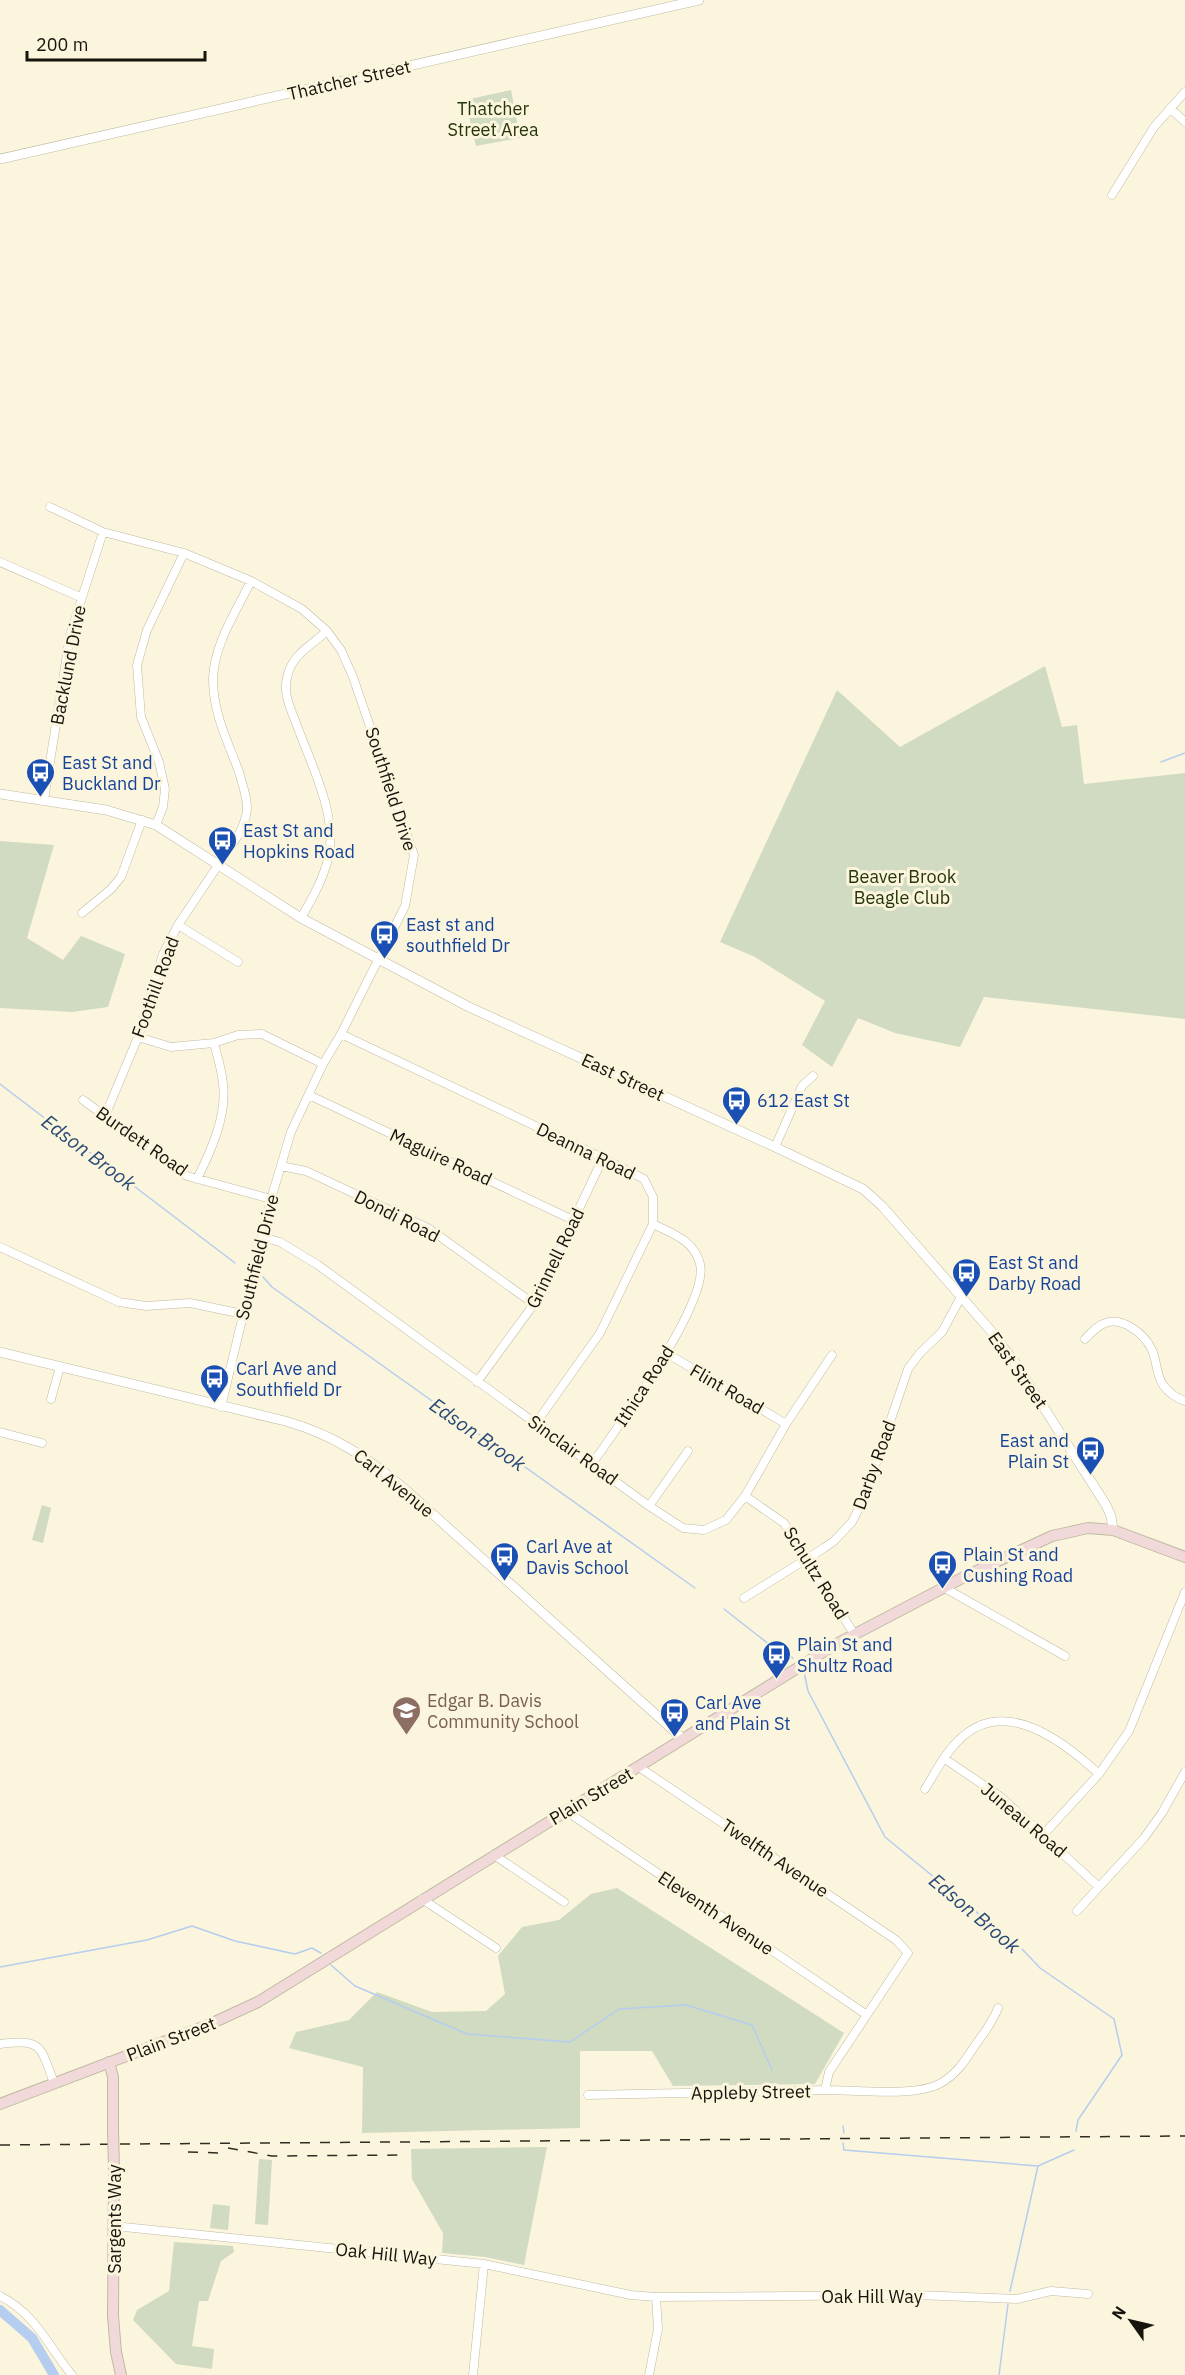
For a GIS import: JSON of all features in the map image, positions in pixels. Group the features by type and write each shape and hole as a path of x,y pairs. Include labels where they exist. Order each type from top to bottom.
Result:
{"main road":[{"name":"Plain Street","path":"0,2104 208,2025 248,2007 854,1634 943,1587 1058,1534 1088,1528 1113,1530 1185,1557"},
{"name":"Sargents Way","path":"109,2062 113,2078 113,2316 116,2352 121,2375"}],"street":[{"name":"Thatcher Street","path":"0,159 699,0"},
{"path":"1112,195 1154,128 1185,92"},
{"path":"1170,108 1185,122"},
{"name":"Southfield Drive","path":"50,507 103,532 184,553 251,581 302,609 327,631 341,650 353,677 414,855 405,906 341,1034 323,1064 291,1132 271,1199 221,1407"},
{"name":"Backlund Drive","path":"44,800 70,634 80,597 103,532"},
{"path":"156,825 163,807 165,789 159,762 141,717 137,665 147,630 184,553"},
{"path":"0,562 80,597"},
{"name":"Foothill Road","path":"105,1116 138,1037 164,954 178,925 243,827 247,808 239,775 218,713 214,690 214,666 222,640 251,581"},
{"path":"301,918 326,868 331,835 324,803 288,703 286,681 296,657 327,631"},
{"name":"East Street","path":"0,794 106,810 156,825 301,918 378,961 467,1006 863,1189 882,1206 962,1295 1016,1364 1106,1505 1111,1516 1113,1530"},
{"path":"82,913 111,889 121,877 142,820"},
{"path":"178,925 238,962"},
{"path":"138,1037 171,1047 214,1043 238,1035 262,1034 323,1064"},
{"name":"Deanna Road","path":"341,1034 644,1179 653,1197 653,1224 600,1333 536,1422"},
{"path":"197,1179 212,1150 223,1103 224,1085 214,1043"},
{"path":"775,1147 802,1086 813,1076"},
{"name":"Maguire Road","path":"309,1095 573,1220"},
{"name":"Burdett Road","path":"83,1100 187,1176 271,1199"},
{"name":"Grinnell Road","path":"477,1382 534,1304 603,1158"},
{"name":"Dondi Road","path":"281,1166 306,1171 428,1228 534,1304"},
{"name":"Ithica Road","path":"592,1464 668,1354 699,1284 701,1265 690,1243 653,1224"},
{"name":"Sinclair Road","path":"262,1237 280,1242 318,1265 649,1506 683,1528 704,1530 726,1520 745,1496 786,1424 832,1355"},
{"path":"0,1247 119,1302 146,1306 190,1303 243,1314"},
{"name":"Darby Road","path":"744,1598 834,1541 852,1522 870,1484 908,1369 920,1353 942,1332 962,1295"},
{"path":"1085,1339 1096,1328 1109,1322 1117,1322 1133,1329 1151,1347 1159,1379 1164,1386 1175,1397 1185,1401"},
{"name":"Carl Avenue","path":"0,1352 305,1427 326,1435 368,1459 407,1491 682,1738"},
{"name":"Flint Road","path":"668,1354 786,1424"},
{"path":"51,1399 60,1367"},
{"path":"0,1432 42,1443"},
{"path":"649,1506 688,1451"},
{"name":"Schultz Road","path":"745,1496 779,1518 854,1634"},
{"path":"943,1587 1065,1656"},
{"path":"1044,1834 1099,1774 1118,1748 1137,1713 1185,1592"},
{"path":"925,1789 959,1739 972,1729 988,1722 1016,1721 1034,1728 1069,1748 1099,1774"},
{"name":"Juneau Road","path":"945,1759 1001,1797 1044,1834 1099,1887"},
{"name":"Twelfth Avenue","path":"639,1767 896,1940 908,1953"},
{"path":"1077,1911 1154,1826 1185,1772"},
{"name":"Eleventh Avenue","path":"566,1811 867,2015"},
{"path":"494,1855 564,1902"},
{"path":"422,1899 496,1948"},
{"name":"Appleby Street","path":"588,2095 825,2090 829,2072 908,1953"},
{"path":"825,2090 918,2091 940,2083 950,2077 969,2055 994,2019 998,2008"},
{"path":"0,2044 23,2041 35,2045 43,2055 54,2083"},
{"name":"Oak Hill Way","path":"114,2226 484,2264 631,2295 656,2297 917,2295 1017,2299 1050,2291 1088,2294"},
{"path":"473,2375 484,2264"},
{"path":"0,2296 18,2307 39,2326 72,2375"},
{"path":"649,2375 658,2329 656,2297"}],"green space":[{"name":"Thatcher Street Area","path":"511,90 520,138 476,146 465,100"},
{"name":"Beaver Brook Beagle Club","path":"1045,666 1062,727 1077,725 1084,784 1185,773 1185,1019 984,997 960,1047 895,1033 858,1018 832,1067 802,1045 825,1001 755,957 720,942 837,690 900,747"},
{"path":"0,841 54,845 27,938 63,960 81,936 125,954 108,1007 72,1012 0,1008"},
{"path":"42,1505 51,1508 43,1543 32,1540"},
{"path":"617,1888 844,2033 815,2084 673,2086 652,2051 580,2051 580,2128 362,2133 363,2067 289,2048 296,2032 349,2020 377,1992 432,2012 486,2011 505,1994 498,1956 522,1927 559,1920 591,1894"},
{"path":"547,2147 524,2265 485,2257 442,2253 443,2233 412,2179 411,2149"},
{"path":"259,2159 272,2160 268,2225 255,2224"},
{"path":"213,2204 230,2206 228,2230 210,2228"},
{"path":"174,2242 233,2246 234,2252 221,2261 208,2301 199,2301 192,2346 214,2349 212,2369 176,2364 133,2320 137,2310 169,2291"}],"waterway":[{"path":"1161,762 1185,753"},
{"name":"Edson Brook","path":"0,1084 235,1263"},
{"name":"Edson Brook","path":"263,1277 272,1287 695,1588"},
{"name":"Edson Brook","path":"724,1609 775,1649 793,1658"},
{"name":"Edson Brook","path":"804,1672 808,1691 885,1837 1023,1950 1040,1968 1114,2019 1122,2055 1078,2120 1076,2131"},
{"path":"0,1967 147,1940 192,1926 235,1941 295,1954 312,1948 321,1953"},
{"path":"331,1965 355,1986 467,2034 570,2042 619,2009 686,2005 752,2025 772,2070"},
{"path":"843,2126 844,2133"},
{"path":"843,2143 844,2150 1038,2166"},
{"name":"Edson Brook","path":"1010,2291 1038,2166 1074,2150"},
{"name":"Edson Brook","path":"999,2375 1008,2304"},
{"path":"0,2310 32,2338 54,2375"}],"railway":[{"path":"0,2145 1185,2136"},
{"path":"228,2148 272,2156 406,2155"},
{"path":"188,2152 221,2153"}],"place":[{"name":"East St and Buckland Dr","path":"41,798"},
{"name":"East St and Hopkins Road","path":"222,866"},
{"name":"East st and southfield Dr","path":"385,960"},
{"name":"612 East St","path":"736,1126"},
{"name":"East St and Darby Road","path":"967,1298"},
{"name":"Carl Ave and Southfield Dr","path":"215,1404"},
{"name":"East and Plain St","path":"1090,1476"},
{"name":"Carl Ave at Davis School","path":"505,1582"},
{"name":"Plain St and Cushing Road","path":"942,1590"},
{"name":"Plain St and Shultz Road","path":"776,1680"},
{"name":"Edgar B. Davis Community School","path":"406,1736"},
{"name":"Carl Ave and Plain St","path":"674,1738"}]}
